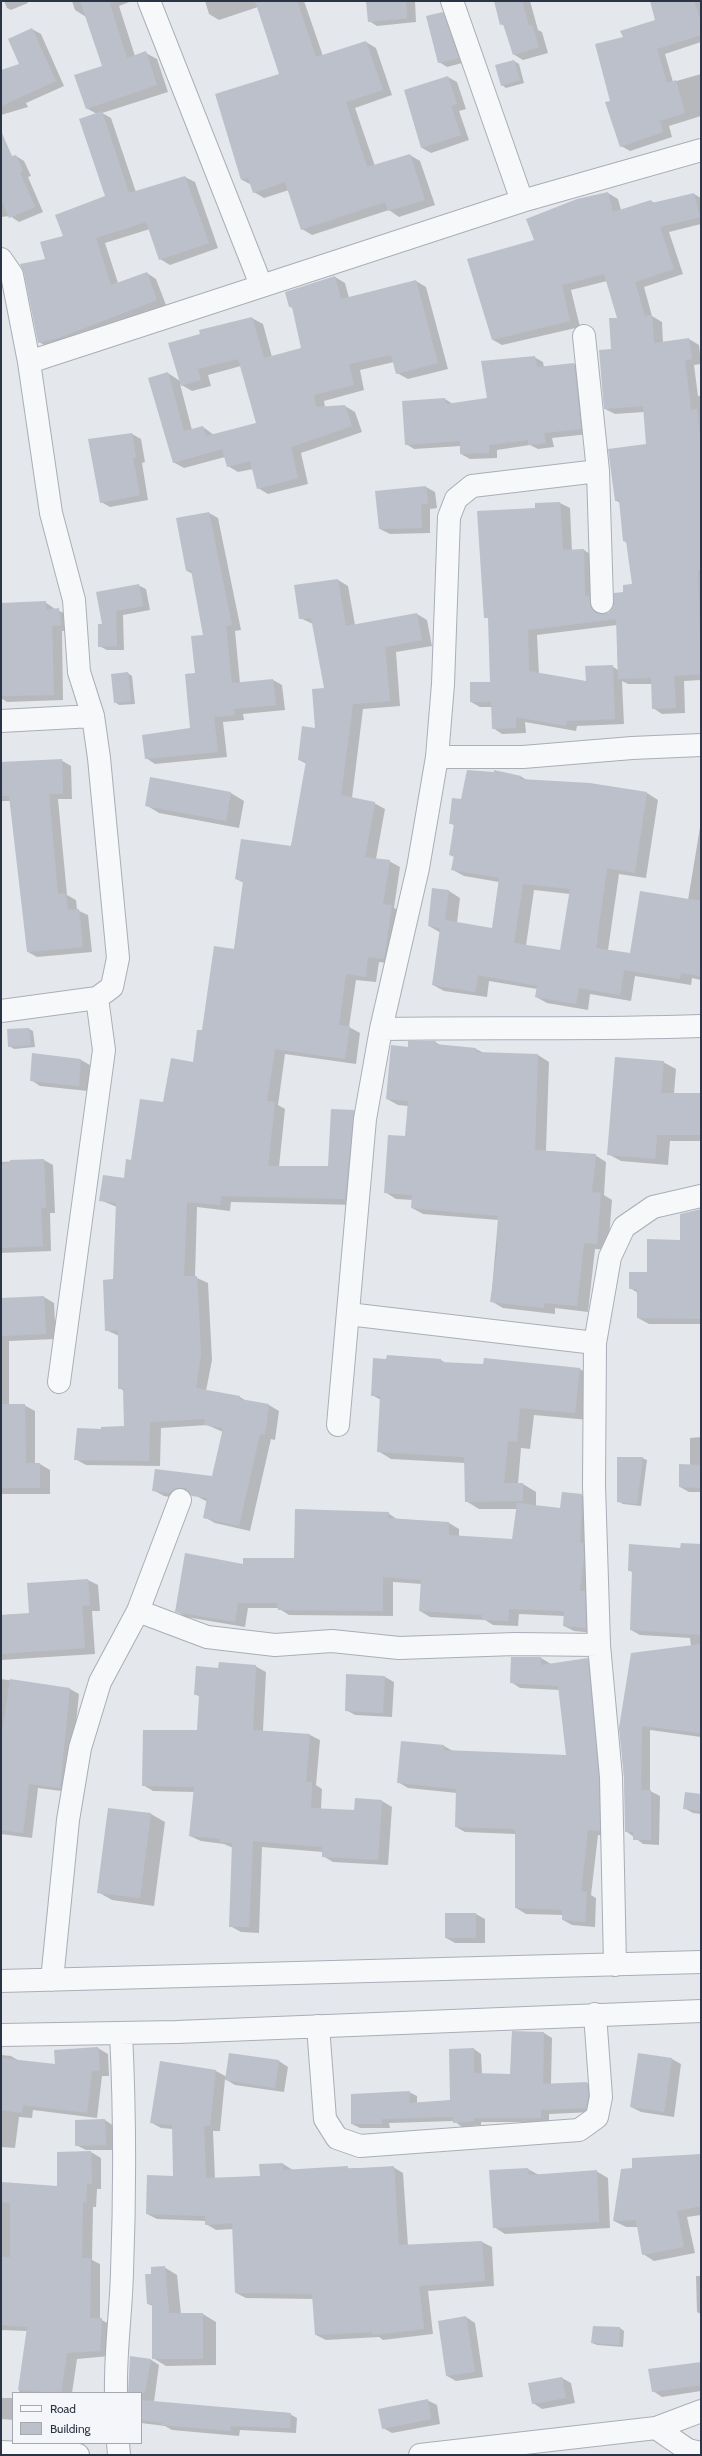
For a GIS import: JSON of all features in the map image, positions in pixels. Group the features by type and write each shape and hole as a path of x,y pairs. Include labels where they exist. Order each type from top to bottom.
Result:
{"street":[{"path":"149,1 261,285"},
{"path":"452,1 522,201"},
{"path":"29,362 522,201 701,150"},
{"path":"1,259 12,275 29,362 51,513 74,600 79,672 93,716 118,958 112,987 97,998 1,1011"},
{"path":"584,336 598,471 602,602"},
{"path":"338,1425 365,1119 381,1029 418,868 437,756 443,684 449,517 456,499 472,486 598,471"},
{"path":"1,721 93,716"},
{"path":"437,756 523,757 632,748 701,745"},
{"path":"59,1382 104,1050 97,998"},
{"path":"381,1029 500,1027 617,1029 701,1026"},
{"path":"615,1964 611,1777 599,1645 594,1484 595,1343 610,1257 624,1227 653,1207 701,1196"},
{"path":"348,1314 595,1343"},
{"path":"52,1980 68,1820 80,1748 100,1682 138,1611 180,1500"},
{"path":"138,1611 207,1637 275,1645 332,1641 399,1648 515,1644 599,1645"},
{"path":"1,1981 701,1962"},
{"path":"1,2035 121,2033 701,2011"},
{"path":"318,2026 325,2119 337,2138 360,2146 579,2130 597,2117 601,2096 595,2014"},
{"path":"116,2392 115,2358 122,2274 125,2128 121,2033"},
{"path":"420,2455 656,2428 701,2411"},
{"path":"656,2428 688,2450 701,2453"},
{"path":"118,2444 118,2455"},
{"path":"1,2452 78,2455"}],"building":[{"path":"80,1 109,1 127,58 146,51 157,85 86,109 74,75 102,66"},
{"path":"255,1 297,1 316,57 366,41 383,90 346,102 367,167 410,154 425,200 388,211 385,202 301,230 285,182 253,193 248,178 241,180 215,94 279,74"},
{"path":"366,1 406,1 407,18 368,22"},
{"path":"494,1 522,1 529,26 532,25 539,47 513,55 503,24 500,25"},
{"path":"650,1 694,1 701,21 701,35 657,49 667,83 676,80 685,113 660,121 663,132 620,147 605,102 610,101 595,44 623,37 620,31 655,20"},
{"path":"443,12 459,58 438,63 426,16"},
{"path":"32,28 56,81 1,106 1,70 19,64 8,39"},
{"path":"514,60 520,80 501,86 495,65"},
{"path":"448,76 457,104 451,106 461,135 421,148 404,90"},
{"path":"102,111 129,193 185,176 209,243 159,260 146,222 96,238 111,285 147,272 157,300 61,337 38,343 24,273 20,264 45,259 40,242 63,236 55,215 105,196 79,119"},
{"path":"1,131 12,156 16,155 23,171 20,172 35,207 9,218 1,199"},
{"path":"608,192 613,212 651,200 652,203 694,193 700,217 660,227 674,269 635,282 645,316 652,315 654,343 689,338 692,359 685,360 691,410 697,409 701,445 701,570 698,570 701,674 674,676 676,708 652,709 651,678 618,679 616,619 528,630 529,671 586,681 585,666 613,665 615,719 567,721 566,726 516,717 516,728 492,729 491,702 470,702 470,682 490,682 488,618 484,618 477,511 535,508 535,503 560,502 563,550 584,549 585,596 589,596 591,608 596,613 608,613 613,608 614,593 623,592 623,585 632,584 626,541 623,541 619,500 615,501 608,449 646,444 643,406 604,409 599,350 611,349 609,318 617,318 604,274 562,285 570,321 492,340 467,259 534,240 526,219 577,199"},
{"path":"335,276 341,299 416,280 438,363 396,374 391,355 349,364 354,385 314,395 316,407 345,405 352,426 291,447 298,478 257,489 250,461 227,467 222,449 173,463 148,378 168,372 184,431 203,426 206,436 256,423 238,359 198,369 201,380 181,386 168,343 200,334 199,330 252,317 264,358 301,348 292,307 289,307 285,292"},
{"path":"535,356 537,367 574,363 581,429 544,433 546,443 528,445 528,440 489,445 489,453 460,454 460,441 405,445 402,401 445,398 446,404 487,398 481,361"},
{"path":"132,433 136,457 133,458 140,495 100,503 88,439"},
{"path":"426,486 428,504 421,504 422,528 379,529 375,491"},
{"path":"209,512 232,625 226,626 232,683 273,679 276,705 234,709 235,715 214,717 218,752 145,759 142,735 190,728 185,674 195,673 191,636 203,635 191,570 186,571 176,518"},
{"path":"338,579 346,626 417,613 422,640 385,647 390,701 353,704 341,795 375,802 365,857 390,860 383,904 392,905 384,959 368,957 366,977 346,974 339,1025 350,1026 345,1059 275,1049 267,1101 275,1102 268,1166 328,1166 331,1109 354,1110 345,1199 221,1196 220,1205 187,1202 184,1276 197,1276 201,1354 196,1388 240,1396 240,1399 269,1404 265,1435 260,1434 239,1526 203,1518 207,1498 192,1496 185,1488 178,1488 170,1493 152,1491 155,1469 212,1476 223,1428 204,1425 205,1419 150,1422 149,1461 74,1460 77,1428 101,1429 101,1427 124,1426 123,1389 118,1389 118,1330 105,1331 103,1280 113,1279 116,1203 99,1201 103,1175 124,1178 126,1159 131,1160 140,1099 163,1102 171,1058 193,1062 197,1030 202,1030 214,946 234,949 243,881 235,879 241,839 291,846 306,761 298,760 302,726 315,728 312,689 324,688 311,618 299,619 294,585"},
{"path":"139,584 143,606 116,611 117,646 98,647 98,624 102,624 96,592"},
{"path":"46,601 46,610 59,608 61,625 52,626 54,695 1,696 1,603"},
{"path":"128,672 131,701 114,703 111,674"},
{"path":"62,759 63,794 49,794 58,894 66,893 68,910 79,909 83,947 27,952 9,796 1,796 1,762"},
{"path":"467,770 494,772 494,770 521,776 520,779 590,783 647,792 635,873 607,868 596,948 630,953 640,891 701,901 701,976 681,973 680,979 624,970 620,995 579,988 576,1004 535,997 537,986 478,975 475,992 432,985 440,928 428,926 432,888 449,890 445,920 492,928 499,878 451,870 454,856 449,855 454,824 449,824 452,798 461,799","holes":["523,884 570,889 560,950 514,943"]},
{"path":"150,777 231,792 226,821 145,806"},
{"path":"29,1028 31,1045 8,1047 7,1029"},
{"path":"408,1041 436,1041 435,1044 476,1048 476,1052 538,1054 535,1150 596,1154 592,1192 601,1193 597,1244 584,1243 577,1306 544,1303 544,1308 490,1302 497,1252 498,1216 411,1208 412,1195 384,1193 388,1135 405,1136 408,1101 386,1099 391,1045 408,1047"},
{"path":"32,1053 81,1059 79,1086 30,1081"},
{"path":"615,1057 664,1061 661,1093 701,1093 701,1135 657,1135 655,1159 607,1155"},
{"path":"44,1159 46,1208 41,1208 43,1246 1,1248 1,1164 10,1163 10,1160"},
{"path":"701,1209 701,1319 637,1318 637,1289 629,1289 629,1272 647,1272 647,1239 680,1240 680,1214"},
{"path":"44,1296 46,1334 1,1336 1,1298"},
{"path":"387,1355 441,1359 441,1362 483,1364 484,1358 580,1368 575,1413 520,1408 517,1442 508,1441 504,1483 523,1483 523,1501 465,1502 464,1457 377,1452 380,1396 371,1396 373,1358 386,1359"},
{"path":"1,1404 25,1404 26,1463 40,1463 40,1488 1,1488"},
{"path":"617,1457 643,1457 637,1504 617,1502"},
{"path":"679,1464 701,1465 701,1488 679,1487"},
{"path":"562,1492 582,1494 580,1543 583,1543 584,1558 580,1591 585,1591 586,1628 563,1626 564,1611 509,1609 508,1621 482,1620 482,1615 419,1611 421,1580 383,1577 383,1611 278,1610 277,1603 238,1603 235,1622 175,1612 185,1553 243,1564 243,1558 294,1558 295,1509 389,1512 388,1518 449,1522 449,1535 512,1539 517,1503 560,1508"},
{"path":"681,1543 701,1544 701,1635 630,1630 632,1571 628,1571 629,1544 680,1548"},
{"path":"88,1579 90,1605 82,1606 85,1648 1,1654 1,1615 29,1613 27,1583"},
{"path":"701,1644 701,1733 642,1726 641,1790 651,1790 651,1840 633,1840 633,1832 625,1832 624,1777 619,1728 631,1653"},
{"path":"511,1657 541,1657 541,1665 588,1658 599,1778 600,1831 588,1830 581,1891 587,1892 585,1922 562,1920 562,1910 515,1908 515,1829 455,1827 456,1789 397,1783 401,1741 444,1745 444,1750 566,1755 558,1686 510,1683"},
{"path":"219,1662 256,1665 253,1730 310,1734 306,1782 312,1782 311,1808 354,1810 355,1798 382,1800 378,1860 322,1857 322,1847 253,1841 249,1927 229,1927 232,1843 220,1842 220,1839 189,1836 194,1787 142,1786 143,1730 197,1730 199,1695 194,1695 196,1666 218,1668"},
{"path":"346,1674 385,1676 383,1713 345,1711"},
{"path":"10,1679 70,1688 60,1788 29,1784 23,1833 1,1830 1,1739"},
{"path":"685,1792 701,1794 701,1811 683,1809"},
{"path":"108,1808 151,1813 140,1898 97,1893"},
{"path":"445,1913 476,1913 476,1938 445,1938"},
{"path":"512,2031 544,2032 543,2084 587,2082 588,2096 586,2108 541,2110 541,2118 474,2118 474,2121 453,2123 453,2117 382,2119 382,2124 351,2124 351,2094 410,2091 409,2103 450,2100 449,2049 474,2048 474,2073 510,2074"},
{"path":"98,2047 100,2070 92,2071 87,2113 23,2105 22,2113 1,2110 1,2058 55,2064 54,2050"},
{"path":"229,2053 279,2060 275,2088 225,2080"},
{"path":"638,2053 672,2058 664,2112 630,2107"},
{"path":"160,2061 216,2070 210,2126 204,2126 206,2178 260,2176 259,2164 283,2163 283,2170 348,2166 348,2169 394,2166 399,2245 482,2241 485,2281 419,2286 424,2329 373,2335 372,2332 315,2335 312,2294 235,2293 232,2223 205,2225 205,2216 146,2214 147,2175 173,2176 172,2125 150,2123"},
{"path":"105,2119 106,2145 75,2146 75,2120"},
{"path":"91,2151 92,2184 87,2184 86,2202 83,2202 82,2258 91,2258 90,2318 102,2318 100,2351 67,2353 61,2392 18,2390 27,2327 1,2325 1,2257 10,2257 10,2203 1,2202 1,2182 57,2186 57,2152"},
{"path":"701,2154 701,2206 677,2211 684,2247 642,2255 636,2220 613,2221 621,2169 632,2168 632,2158"},
{"path":"528,2168 529,2175 597,2170 599,2222 493,2228 489,2170"},
{"path":"165,2266 169,2313 203,2313 203,2359 152,2359 152,2304 147,2304 145,2274 151,2274 151,2267"},
{"path":"466,2316 475,2372 446,2376 438,2321"},
{"path":"593,2326 620,2327 619,2345 591,2343"},
{"path":"130,2356 151,2359 145,2393 128,2392"},
{"path":"701,2362 701,2385 652,2392 648,2369"},
{"path":"562,2377 566,2398 532,2404 528,2383"},
{"path":"428,2399 431,2419 382,2429 378,2409"},
{"path":"142,2400 291,2413 290,2428 231,2426 230,2431 161,2425 162,2423 142,2420"}]}
